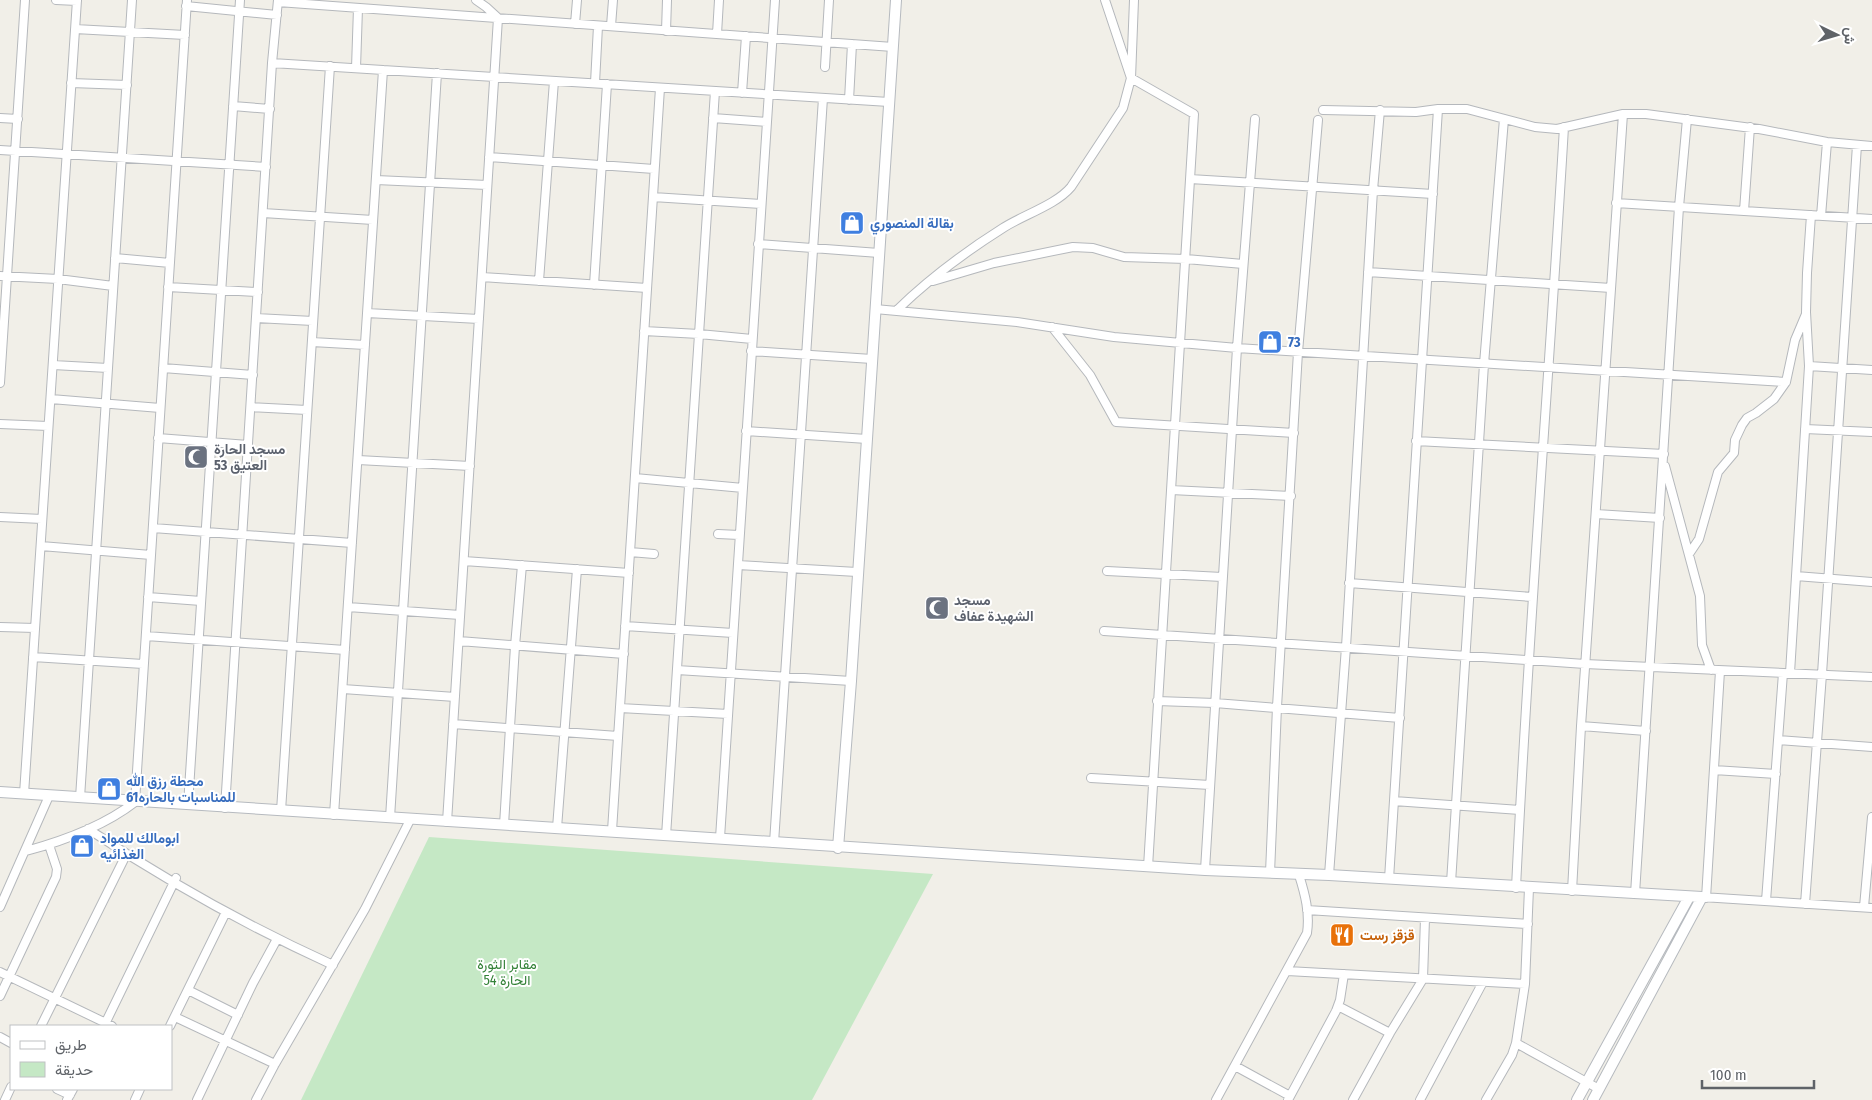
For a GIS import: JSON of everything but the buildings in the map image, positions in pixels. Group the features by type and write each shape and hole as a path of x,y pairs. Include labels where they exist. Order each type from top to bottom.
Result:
{"main road":[{"path":"838,848 851,681 896,0"},
{"path":"0,792 410,820 720,838 838,848 1704,898 1593,1100"},
{"path":"1577,1100 1689,897"}],"street":[{"path":"0,383 4,276 16,151 25,0"},
{"path":"24,794 77,1 56,0"},
{"path":"80,798 132,0"},
{"path":"188,805 240,0"},
{"path":"476,0 498,18"},
{"path":"576,24 577,0"},
{"path":"611,26 613,0"},
{"path":"666,30 667,0"},
{"path":"717,34 719,0"},
{"path":"720,838 775,0"},
{"path":"825,67 830,0"},
{"path":"1105,0 1131,78 1194,114 1166,575 1156,701 1148,867"},
{"path":"897,310 929,282 966,254 1004,228 1067,192 1123,108 1131,78 1134,0"},
{"path":"225,808 272,63 278,1 893,47"},
{"path":"26,852 88,829 123,811 135,802 186,3 277,15"},
{"path":"356,68 358,8"},
{"path":"447,822 498,18"},
{"path":"595,84 598,26"},
{"path":"75,29 184,35"},
{"path":"742,93 746,36"},
{"path":"849,100 852,44"},
{"path":"272,63 889,102"},
{"path":"281,811 330,66"},
{"path":"334,815 383,70"},
{"path":"390,818 437,73"},
{"path":"539,281 554,81"},
{"path":"71,83 127,85"},
{"path":"594,285 607,84"},
{"path":"612,831 660,88"},
{"path":"666,836 715,91"},
{"path":"774,843 823,98"},
{"path":"233,106 270,109"},
{"path":"1389,880 1438,109"},
{"path":"1323,110 1416,112 1438,109 1467,109 1545,129 1564,128 1624,114 1646,114 1750,127 1827,142 1872,146"},
{"path":"1330,875 1346,648 1362,355 1380,110"},
{"path":"1572,891 1585,664 1616,203 1624,114"},
{"path":"0,118 18,119"},
{"path":"713,118 766,122"},
{"path":"1205,870 1237,348 1255,119"},
{"path":"1450,884 1490,279 1504,119"},
{"path":"1635,894 1686,119"},
{"path":"1270,873 1280,644 1298,352 1318,120"},
{"path":"1744,211 1750,127"},
{"path":"1516,888 1532,597 1547,369 1555,284 1564,128"},
{"path":"1821,216 1827,142"},
{"path":"1805,904 1857,144"},
{"path":"0,150 266,167"},
{"path":"489,157 654,169"},
{"path":"1190,179 1433,194"},
{"path":"376,180 487,185"},
{"path":"653,197 761,204"},
{"path":"1616,203 1872,219"},
{"path":"263,213 373,220"},
{"path":"1766,902 1778,740 1787,673 1796,576 1809,366 1806,312 1811,215"},
{"path":"758,244 879,253"},
{"path":"929,282 994,263 1073,247 1093,248 1124,257 1186,259 1243,264"},
{"path":"115,258 170,263"},
{"path":"1368,272 1611,288"},
{"path":"4,276 114,286"},
{"path":"482,277 647,288"},
{"path":"168,287 258,292"},
{"path":"875,309 1052,327 1114,337 1237,348 1547,369 1786,382"},
{"path":"1689,554 1699,540 1718,472 1734,453 1735,440 1742,425 1747,418 1774,399 1786,382 1795,340 1806,312"},
{"path":"367,313 479,319"},
{"path":"256,318 313,321"},
{"path":"1052,327 1090,375 1116,422 1294,432"},
{"path":"644,331 752,339"},
{"path":"312,342 365,345"},
{"path":"751,352 872,359"},
{"path":"53,366 108,368"},
{"path":"1809,366 1872,370"},
{"path":"163,368 253,375"},
{"path":"50,399 160,408"},
{"path":"251,407 307,410"},
{"path":"0,424 48,426"},
{"path":"1805,429 1872,432"},
{"path":"746,431 867,440"},
{"path":"158,438 248,445"},
{"path":"1416,441 1600,451 1664,457"},
{"path":"1664,457 1700,596 1702,645 1711,670"},
{"path":"358,460 470,466"},
{"path":"635,478 742,488"},
{"path":"1171,490 1290,496"},
{"path":"1596,514 1660,518"},
{"path":"0,517 42,519"},
{"path":"153,528 352,543"},
{"path":"718,534 739,535"},
{"path":"41,546 151,556"},
{"path":"630,552 654,554"},
{"path":"464,560 629,573"},
{"path":"738,564 857,572"},
{"path":"504,825 522,565"},
{"path":"557,828 577,569"},
{"path":"1107,570 1222,577"},
{"path":"1796,576 1872,582"},
{"path":"1349,583 1532,597"},
{"path":"148,597 201,602"},
{"path":"348,607 460,615"},
{"path":"625,626 733,633"},
{"path":"0,627 35,628"},
{"path":"1104,631 1528,661 1872,677"},
{"path":"146,636 345,650"},
{"path":"459,641 624,654"},
{"path":"33,657 143,664"},
{"path":"677,670 851,681"},
{"path":"1720,671 1704,898 1868,908 1872,817"},
{"path":"343,689 398,694 455,696"},
{"path":"1156,701 1215,703 1400,718"},
{"path":"620,708 728,714"},
{"path":"454,724 618,736"},
{"path":"1581,726 1646,731"},
{"path":"1778,740 1872,747"},
{"path":"1714,770 1776,774"},
{"path":"1091,778 1210,785"},
{"path":"0,907 26,852 49,796"},
{"path":"1394,801 1520,810"},
{"path":"256,1100 274,1064 374,892 410,820"},
{"path":"88,829 126,855 174,880 226,912 333,965"},
{"path":"0,996 56,877 57,869 49,845"},
{"path":"42,1025 126,855"},
{"path":"1216,1100 1307,933 1309,921 1299,875"},
{"path":"0,972 107,1025 174,880"},
{"path":"1486,1100 1512,1055 1516,1043 1525,984 1529,888"},
{"path":"1307,910 1528,924"},
{"path":"171,1025 226,912"},
{"path":"1353,1100 1390,1033 1423,979 1425,918"},
{"path":"197,1100 224,1041 277,938"},
{"path":"1287,971 1525,984"},
{"path":"1235,1066 1290,1098 1338,1006 1344,974"},
{"path":"1420,1100 1483,982"},
{"path":"188,990 238,1016"},
{"path":"1338,1006 1390,1033"},
{"path":"175,1017 274,1064"},
{"path":"1516,1043 1599,1089"}],"green space":[{"name":"مقابر الثورة الحارة 54","path":"429,837 933,874 812,1100 301,1100"}],"place":[{"name":"بقالة المنصوري","path":"852,223"},
{"name":"73","path":"1270,342"},
{"name":"مسجد الحارة 53 العتيق","path":"196,457"},
{"name":"مسجد الشهيدة عفاف","path":"937,608"},
{"name":"محطة رزق الله للمناسبات بالحاره61","path":"109,789"},
{"name":"ابومالك للمواد الغذائيه","path":"82,846"},
{"name":"قزقز رست","path":"1342,935"}]}
